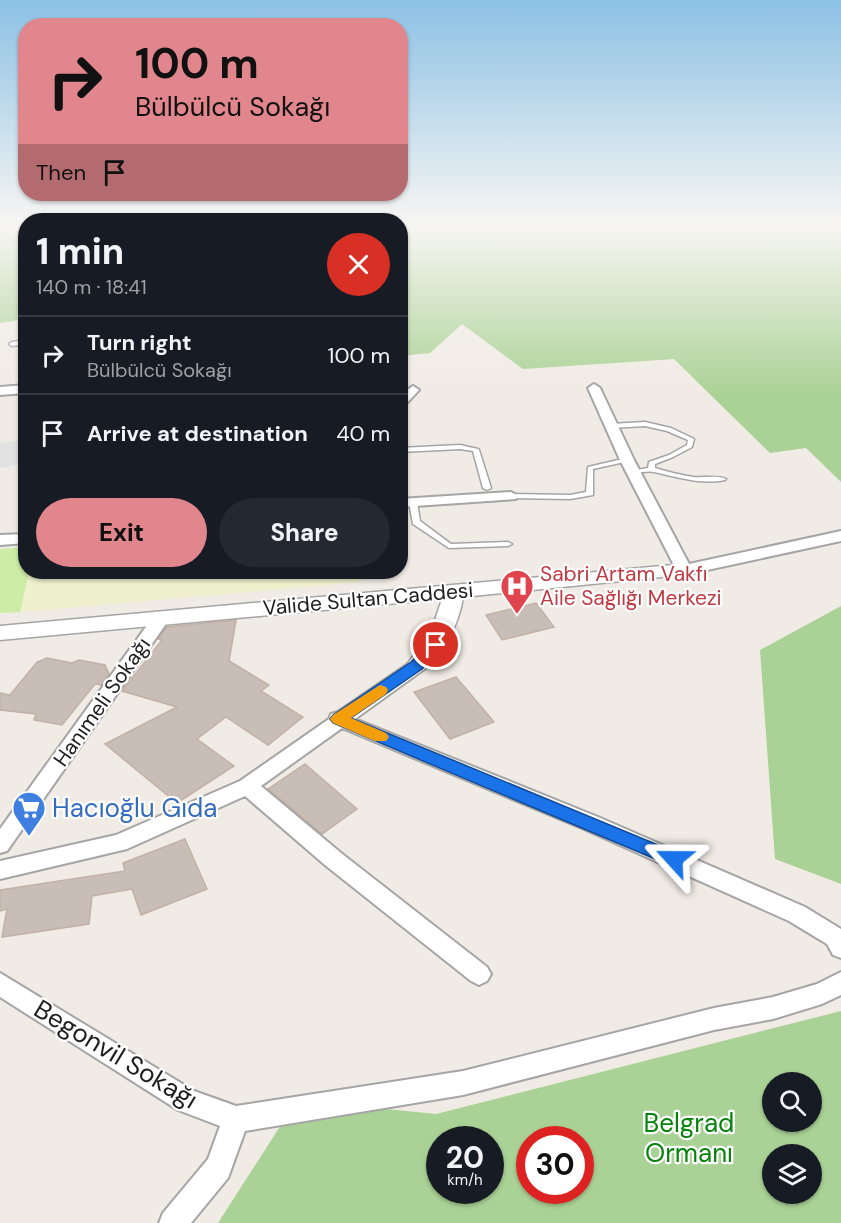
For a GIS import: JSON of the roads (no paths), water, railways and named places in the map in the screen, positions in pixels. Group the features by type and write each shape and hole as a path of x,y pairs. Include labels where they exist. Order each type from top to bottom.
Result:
{"street":[{"path":"594,388 630,466 684,570"},
{"path":"0,391 18,389"},
{"path":"408,395 413,390"},
{"path":"408,503 511,496"},
{"name":"Valide Sultan Caddesi","path":"0,633 684,570 841,536"},
{"path":"0,540 18,539"},
{"path":"0,870 120,843 247,786 338,719 417,666 436,645 452,608 453,592"},
{"name":"Hanımeli Sokağı","path":"0,845 162,617"},
{"path":"338,719 591,823 797,914 835,937 841,948"},
{"path":"247,786 333,859 479,974"},
{"path":"173,1223 218,1168 236,1119 463,1083 714,1019 773,1008 822,993 841,983"},
{"name":"Begonvil Sokağı","path":"0,984 187,1101 236,1119"}],"lane":[{"path":"12,344 18,343"},
{"path":"611,426 645,424 669,429 691,439 690,446 651,463 652,470"},
{"path":"408,450 460,447 476,450 487,488"},
{"path":"511,496 570,497 590,493 590,468 630,466 706,481 723,478"},
{"path":"408,505 416,522 449,546 508,544"}],"place":[{"name":"Sabri Artam Vakfı Aile Sağlığı Merkezi","path":"517,615"},
{"name":"Hacıoğlu Gıda","path":"29,837"}],"park label":[{"name":"Belgrad Ormanı","path":"689,1138"}]}
